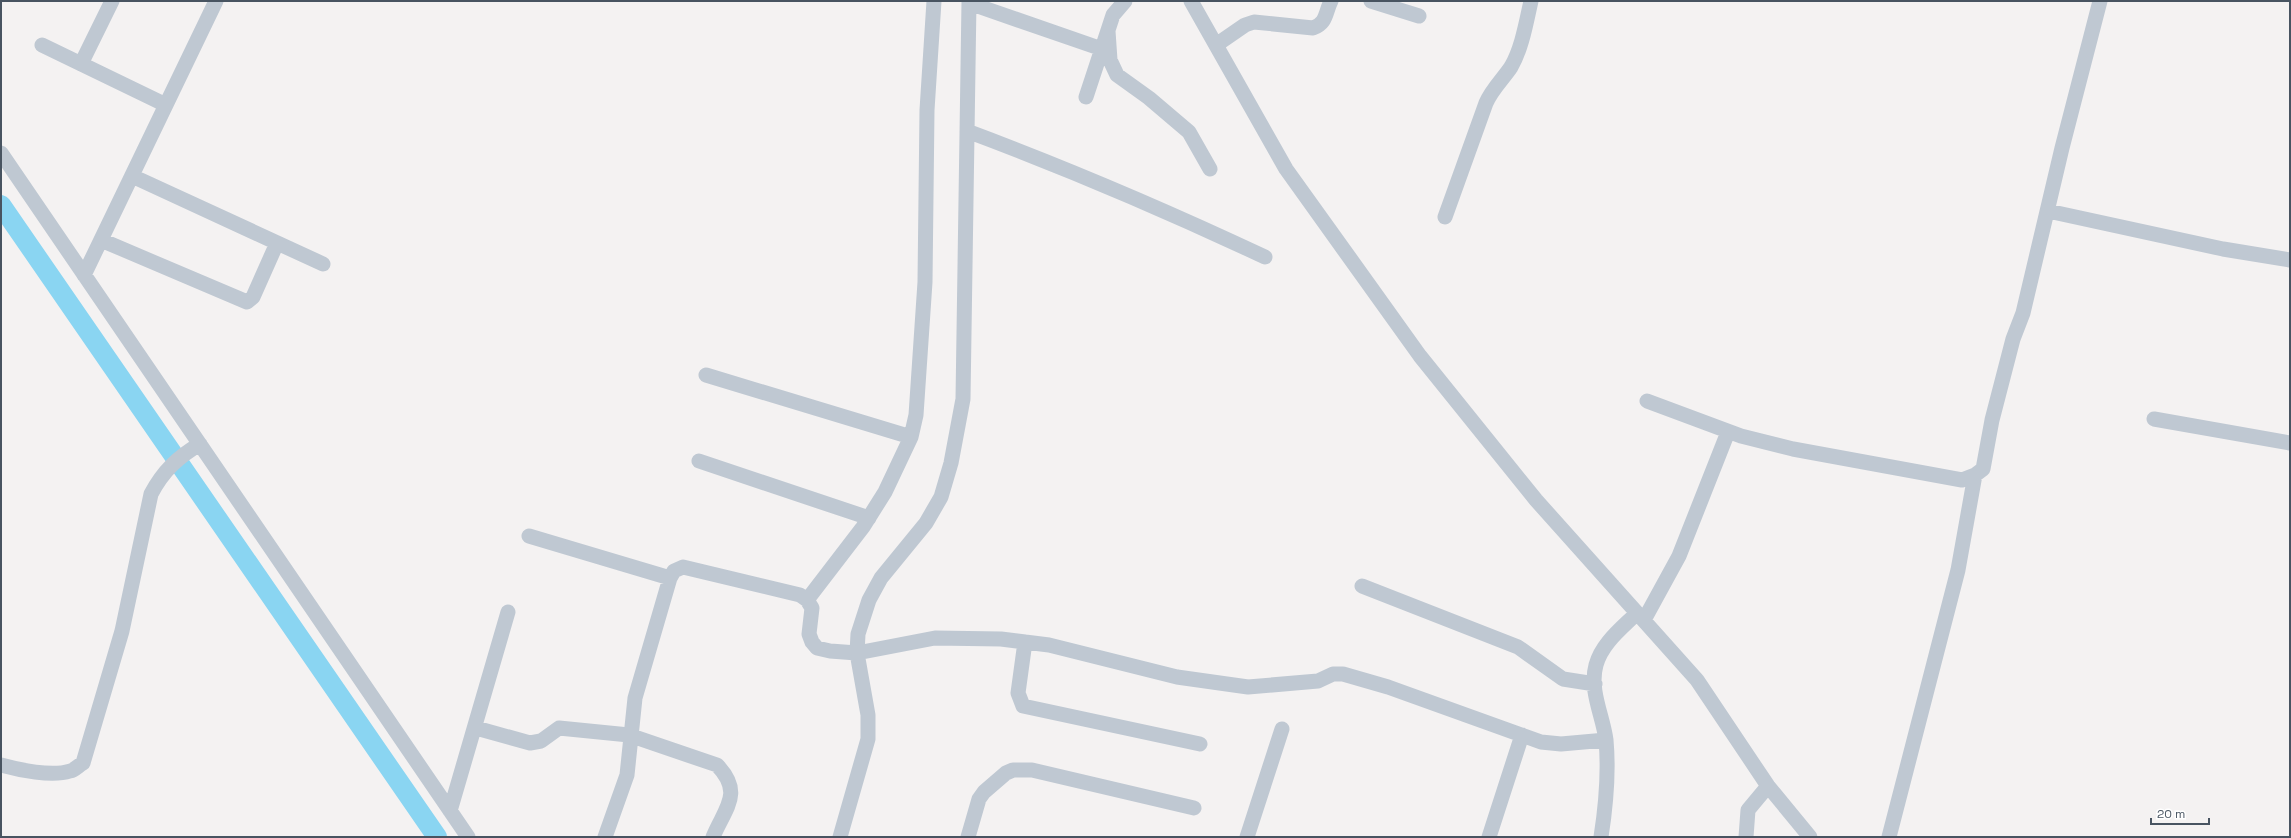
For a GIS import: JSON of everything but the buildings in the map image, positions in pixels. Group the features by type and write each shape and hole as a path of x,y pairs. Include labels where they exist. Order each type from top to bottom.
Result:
{"street":[{"path":"81,64 112,1"},
{"path":"84,275 216,1"},
{"path":"807,600 868,518 889,486 911,437 916,415 925,282 928,110 934,1"},
{"path":"1086,97 1116,9 1125,1"},
{"path":"1191,1 1286,169 1420,356 1536,500 1697,680 1768,786 1810,837"},
{"path":"1216,45 1245,25 1254,22 1313,28 1321,25 1325,20 1331,1"},
{"path":"1371,1 1419,16"},
{"path":"1445,218 1486,103 1491,92 1517,55 1531,1"},
{"path":"1647,401 1728,432 1793,449 1962,480 1976,475 1983,469 1992,420 2013,339 2023,313 2062,148 2100,1"},
{"path":"840,837 868,739 868,715 852,652 869,600 881,578 926,523 941,497 951,463 963,399 969,2 1102,49"},
{"path":"1108,31 1110,60 1117,75 1149,98 1189,132 1210,169"},
{"path":"42,45 166,105"},
{"path":"967,132 1059,165 1182,218 1265,257"},
{"path":"1,153 84,275 196,446 468,837"},
{"path":"132,176 323,264"},
{"path":"2048,211 2223,249 2290,260"},
{"path":"101,240 247,302 253,297 277,243"},
{"path":"706,375 911,437"},
{"path":"2154,419 2290,443"},
{"path":"1601,837 1607,799 1606,740 1597,704 1595,684 1596,666 1606,644 1640,616 1679,556 1728,432"},
{"path":"1,765 17,769 48,773 70,771 84,763 122,631 151,494 169,465 196,446"},
{"path":"699,461 868,518"},
{"path":"1889,837 1958,570 1976,475"},
{"path":"529,536 670,578"},
{"path":"605,837 626,775 629,735 635,698 670,578 674,571 683,567 800,596 807,600 812,608 809,634 812,642 817,648 830,651 852,652 935,638 1001,639 1049,645 1177,677 1248,687 1318,681 1332,674 1343,674 1408,694 1522,735 1555,744 1606,740"},
{"path":"1362,586 1518,647 1563,679 1595,684"},
{"path":"450,811 476,728 508,612"},
{"path":"1025,642 1018,693 1023,706 1200,744"},
{"path":"476,728 530,743 541,741 559,728 629,735 717,765 727,775 731,784 732,796 713,837"},
{"path":"1247,837 1282,729"},
{"path":"1489,837 1522,735"},
{"path":"968,837 978,799 1006,773 1014,770 1032,770 1194,808"},
{"path":"1746,837 1748,810 1768,786"}],"waterway":[{"path":"1,205 437,837"}]}
